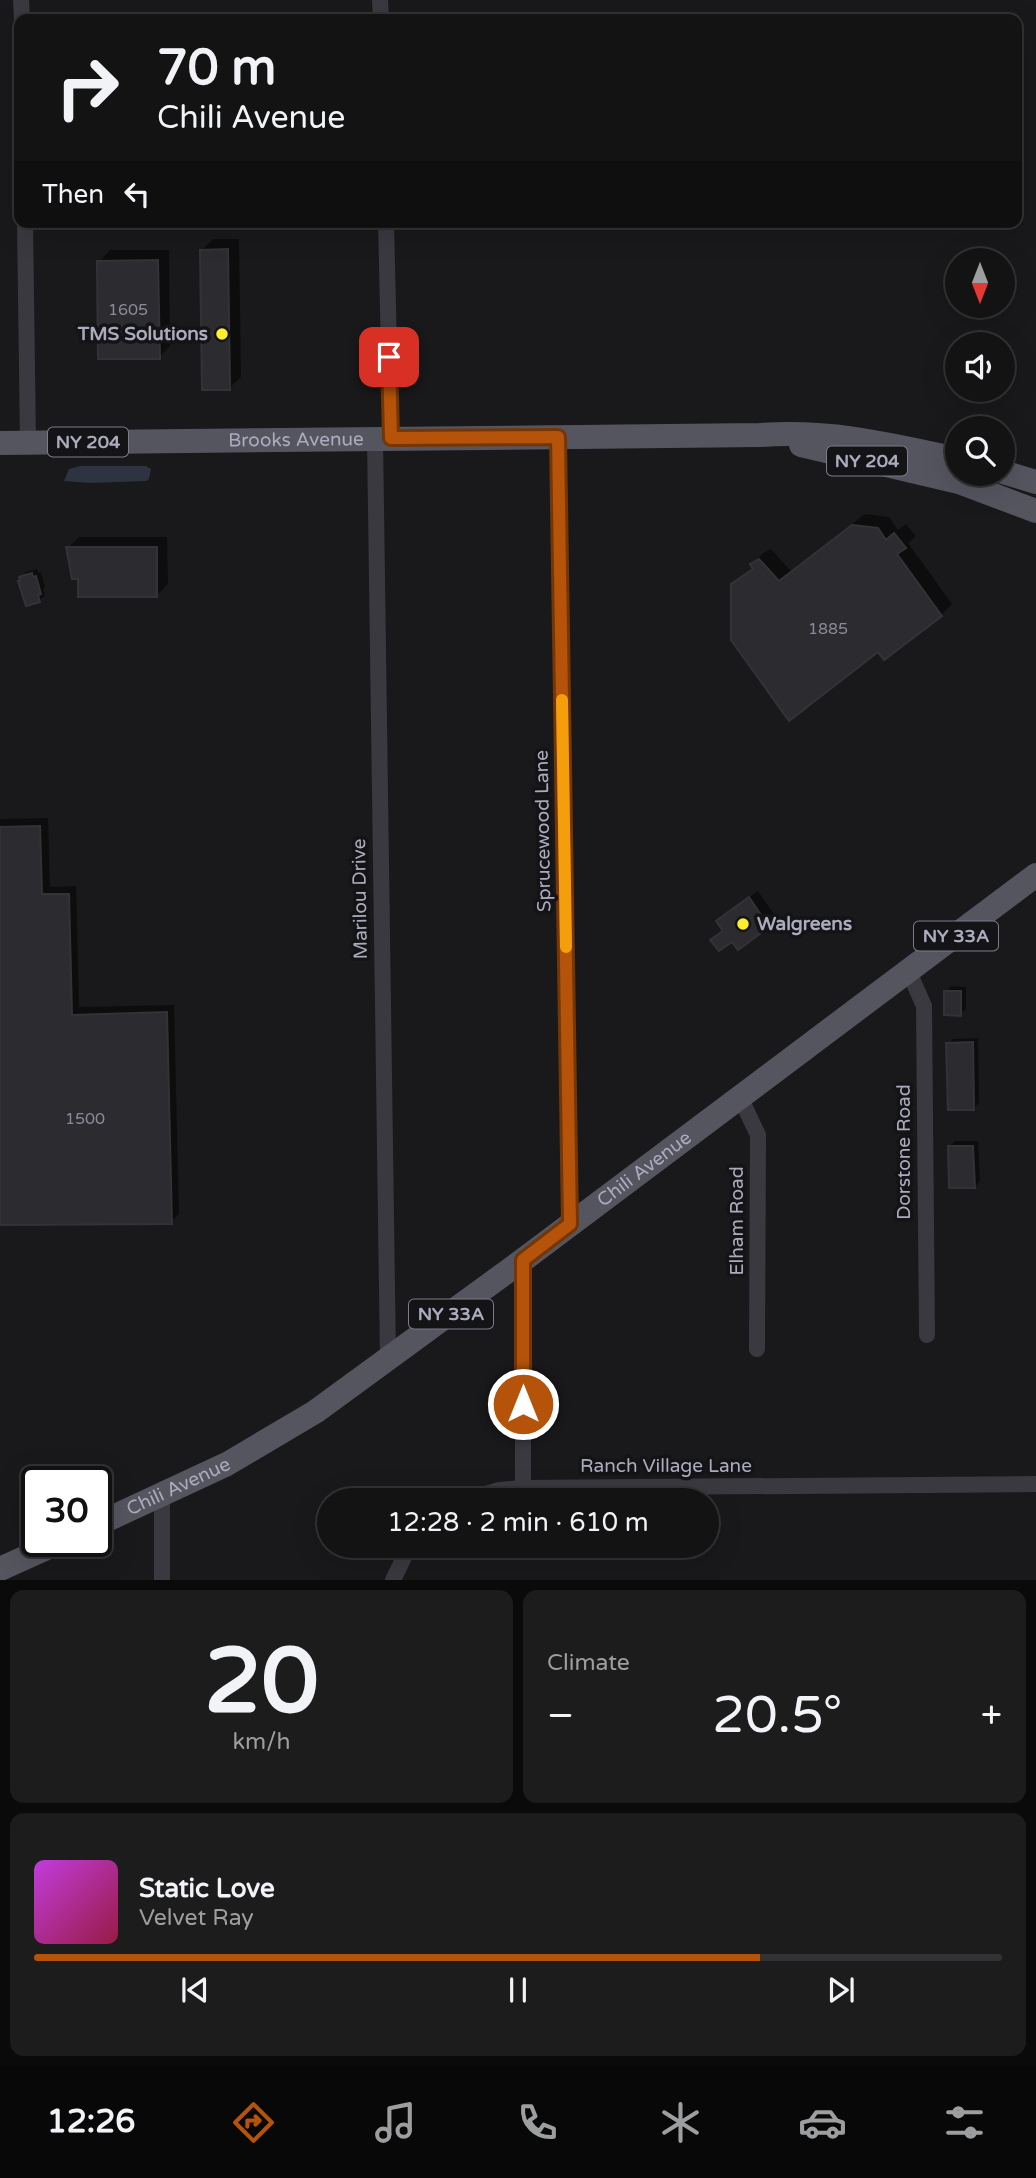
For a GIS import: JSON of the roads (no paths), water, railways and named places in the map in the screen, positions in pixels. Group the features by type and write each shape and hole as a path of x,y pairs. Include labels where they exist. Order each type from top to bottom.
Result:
{"main road":[{"name":"Brooks Avenue","path":"0,443 760,435 798,432 865,439 945,456"},
{"name":"Brooks Avenue","path":"760,435 959,482 1036,511"},
{"path":"1015,476 1036,482"},
{"name":"Chili Avenue","path":"112,1517 227,1464 315,1412 523,1260 1036,875"},
{"path":"0,1569 27,1557"}],"street":[{"path":"25,228 28,443"},
{"name":"Marilou Drive","path":"386,228 383,438 388,1360"},
{"name":"Sprucewood Lane","path":"558,437 570,1224"},
{"name":"Dorstone Road","path":"909,972 924,1006 927,1335"},
{"name":"Elham Road","path":"740,1097 758,1135 757,1349"},
{"path":"523,1260 523,1488"},
{"name":"Ranch Village Lane","path":"523,1488 1036,1484"},
{"path":"162,1494 162,1580"},
{"path":"393,1580 404,1558"}],"water":[{"path":"80,466 146,466 151,469 146,481 64,481 69,469"}],"place":[{"name":"TMS Solutions","path":"222,334"},
{"name":"Walgreens","path":"743,924"}]}
